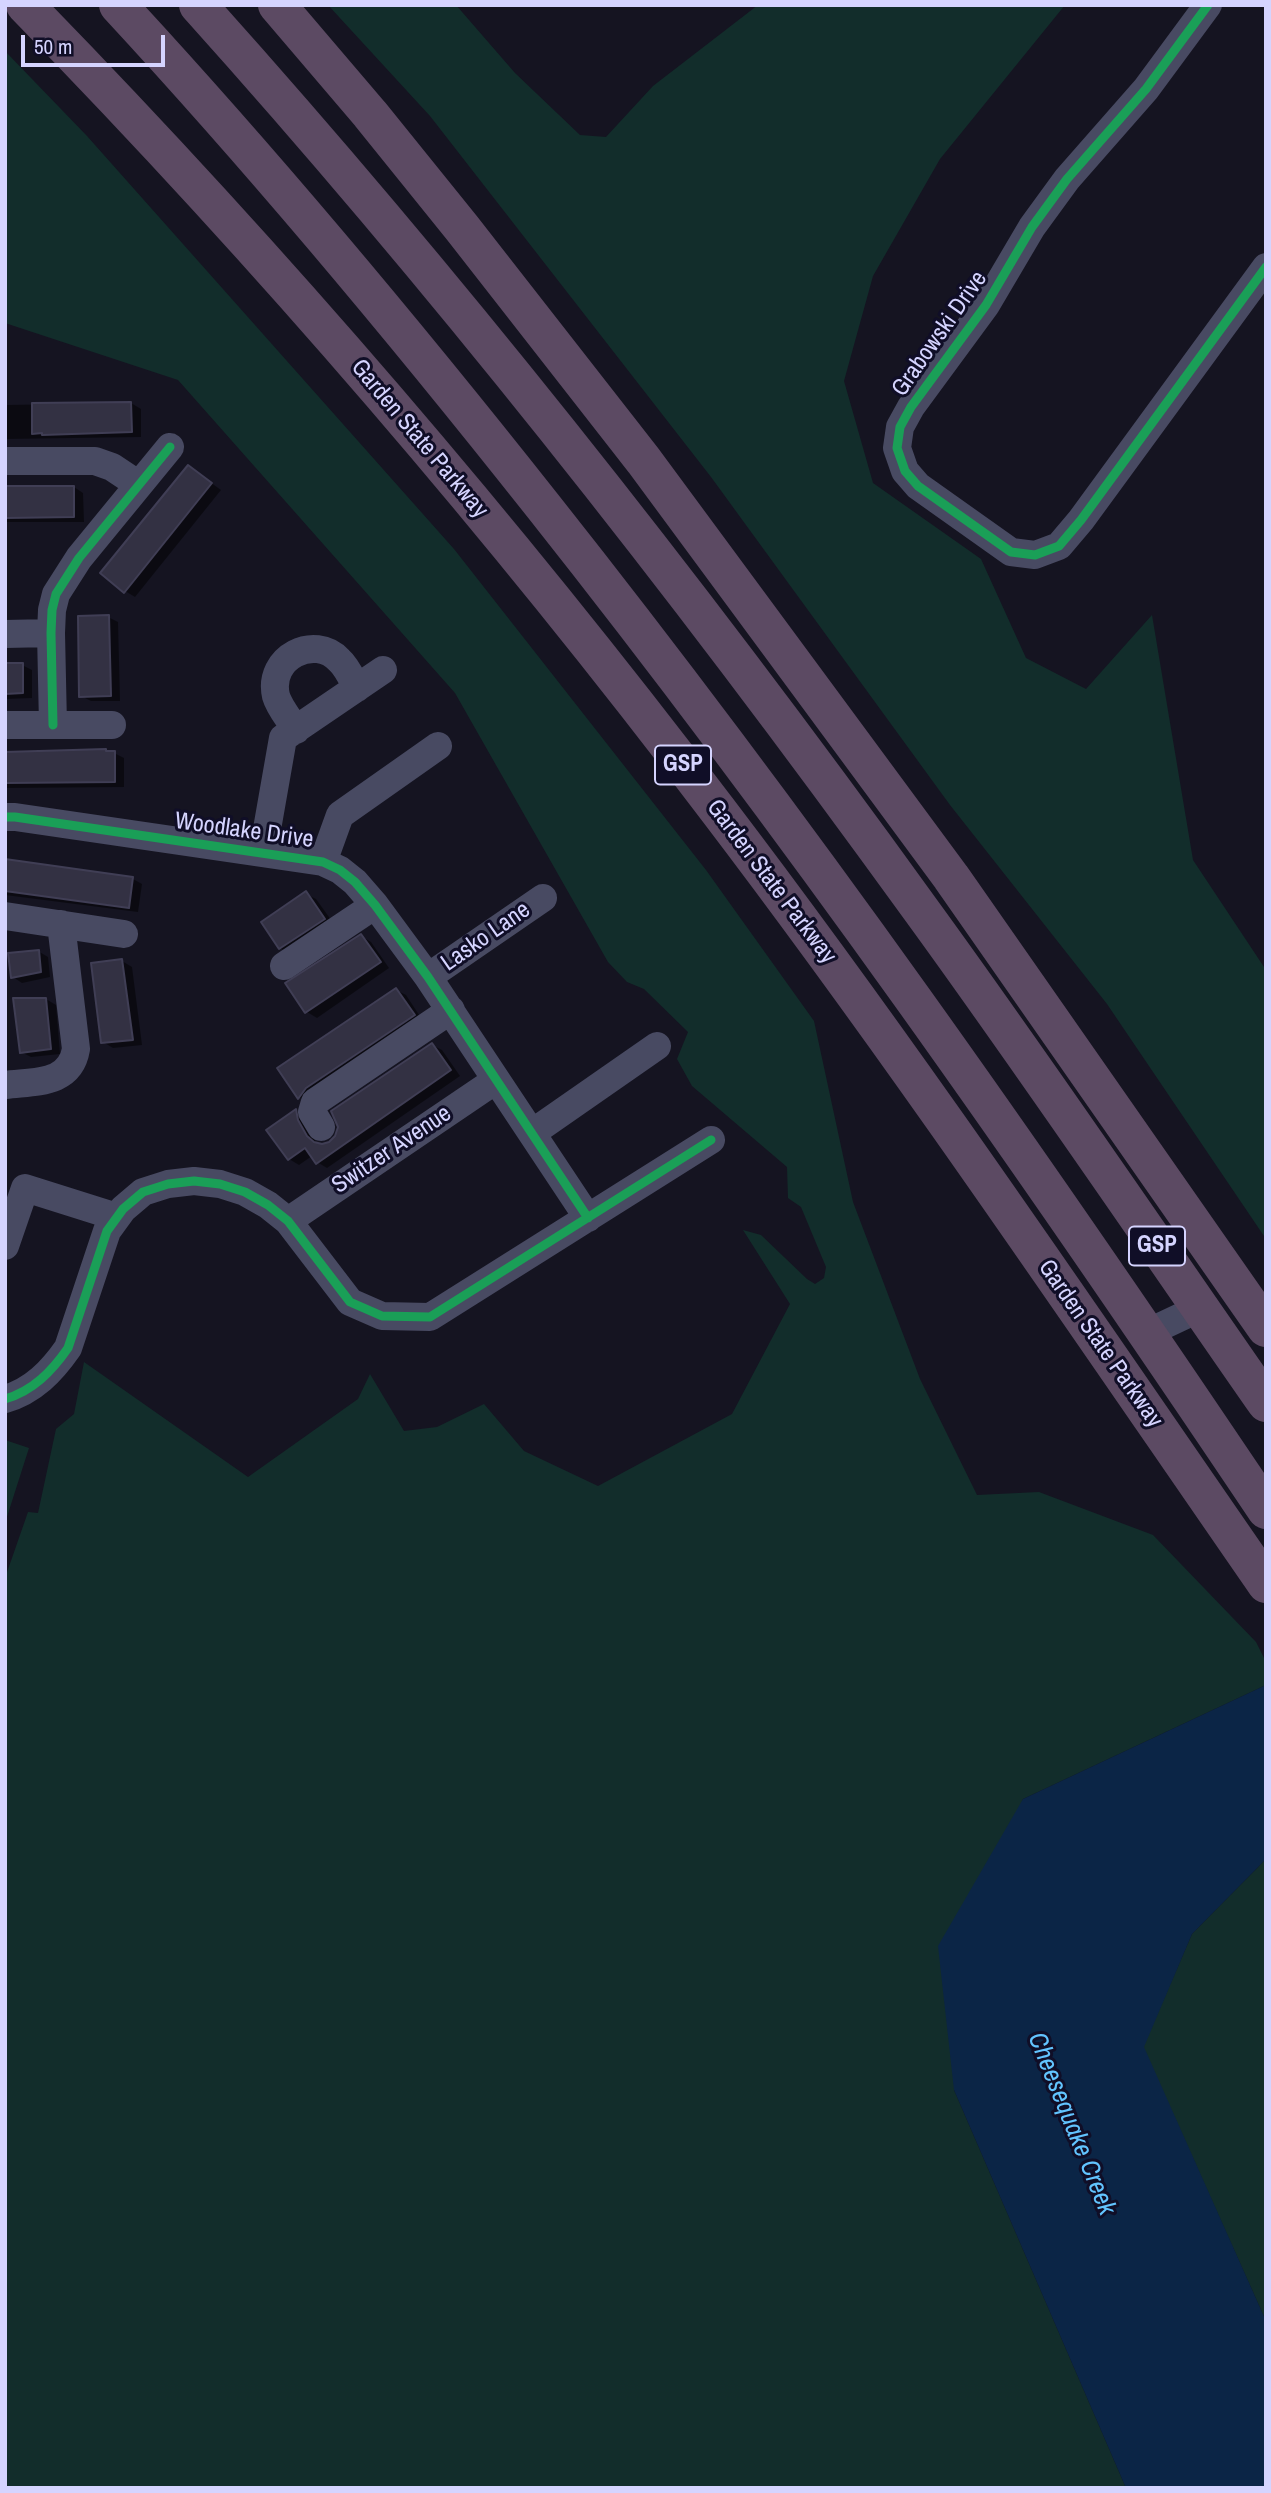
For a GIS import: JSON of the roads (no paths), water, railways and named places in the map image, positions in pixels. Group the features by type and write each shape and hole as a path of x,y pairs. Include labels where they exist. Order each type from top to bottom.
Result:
{"highway":[{"name":"Garden State Parkway","path":"25,5 138,122 421,439 648,719 880,1029 1266,1584"},
{"name":"Garden State Parkway","path":"118,5 243,142 356,275 485,430 613,594 857,919 979,1090 1266,1510"},
{"name":"GSP","path":"198,5 420,262 690,600 927,918 1266,1403"},
{"name":"GSP","path":"277,5 416,171 644,461 951,877 1266,1328"}],"street":[{"name":"Grabowski Drive","path":"1208,5 1146,89 1067,179 1032,227 986,305 911,407 900,427 897,448 905,471 918,486 1011,552 1035,555 1059,546 1081,520 1266,267"},
{"path":"53,725 52,610 63,581 170,447"},
{"path":"5,461 94,461 112,467 139,485"},
{"path":"5,634 51,633"},
{"path":"296,730 276,698 276,674 288,656 307,649 325,651 339,659 357,688"},
{"path":"264,852 283,738 383,670"},
{"path":"5,725 112,724"},
{"path":"323,862 340,815 438,746"},
{"name":"Woodlake Drive","path":"5,817 264,852 323,862 340,870 355,882 375,905 428,977 588,1218"},
{"name":"Lasko Lane","path":"428,977 543,898"},
{"path":"284,966 375,905"},
{"path":"5,916 124,934"},
{"path":"5,1085 57,1078 67,1071 74,1061 76,1049 61,924"},
{"path":"321,1127 312,1112 315,1102 451,1010"},
{"path":"532,1133 657,1046"},
{"name":"Switzer Avenue","path":"288,1221 496,1080"},
{"path":"5,1399 27,1390 43,1379 68,1348 107,1231 122,1209 143,1192 168,1184 194,1181 220,1184 245,1192 288,1221 350,1302 382,1316 430,1317 711,1140"},
{"path":"5,1246 25,1188 117,1217"},
{"path":"1147,1333 1200,1308"}],"water":[{"name":"Cheesequake Creek","path":"1266,1685 1266,1859 1192,1934 1144,2047 1266,2321 1266,2488 1126,2488 954,2090 938,1946 1023,1799"}]}
